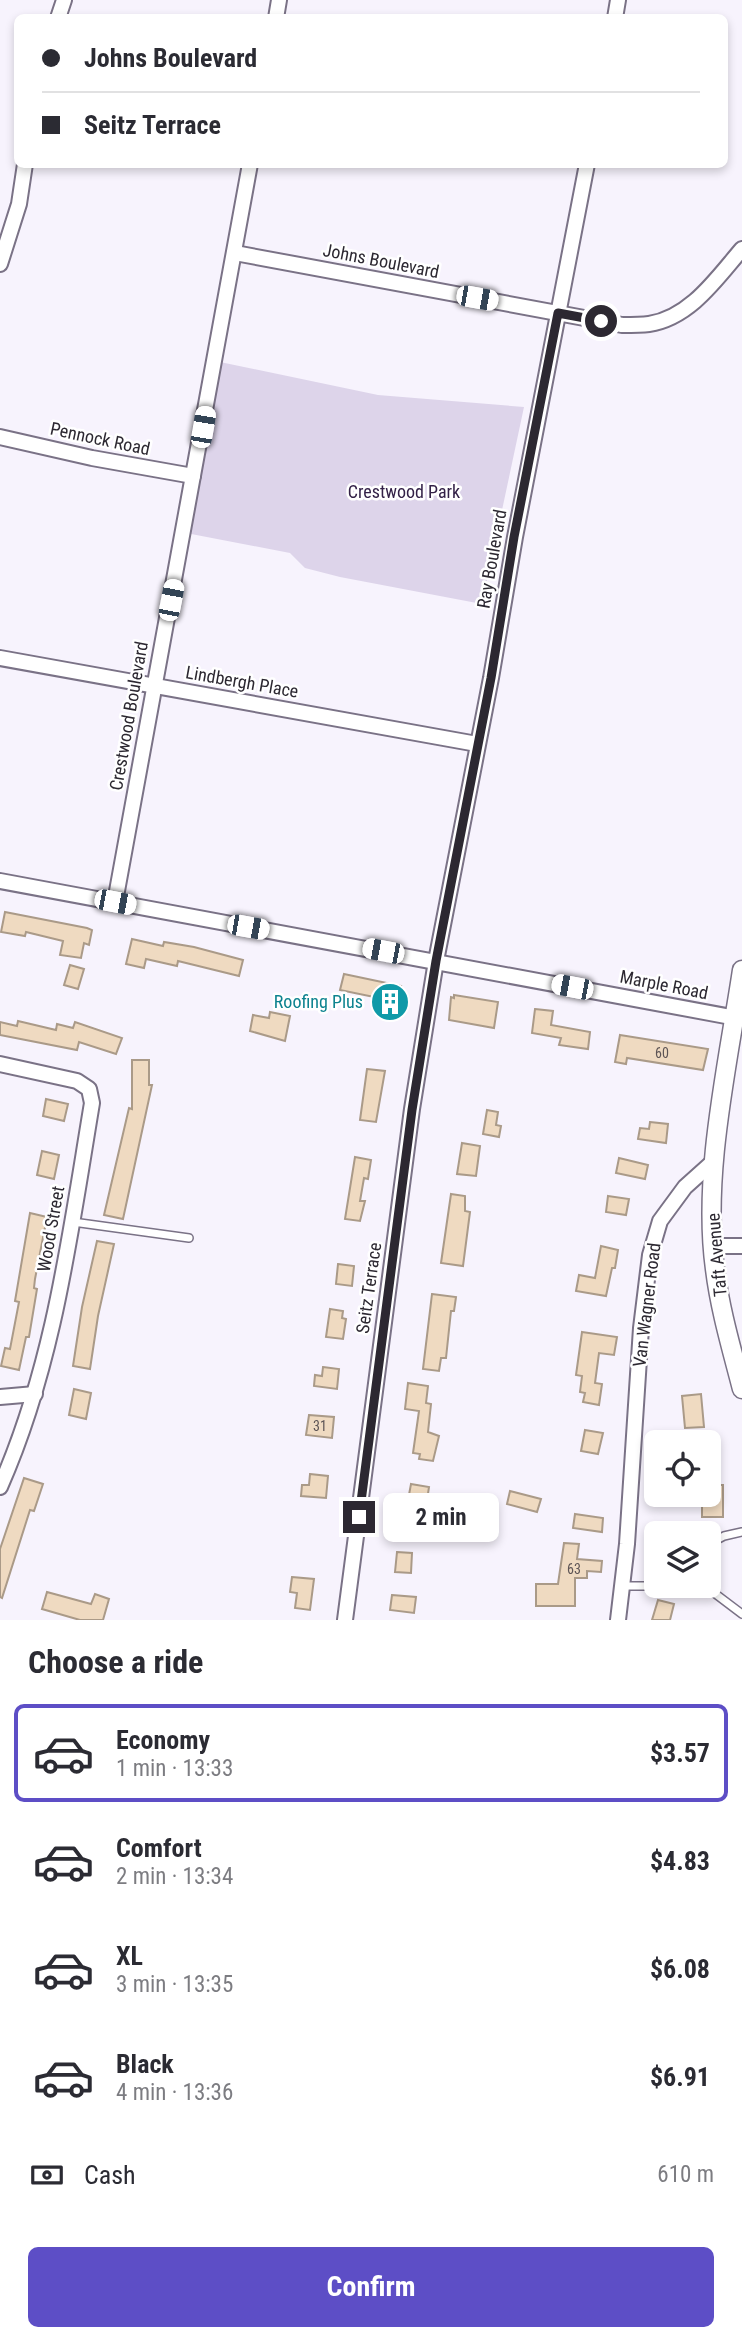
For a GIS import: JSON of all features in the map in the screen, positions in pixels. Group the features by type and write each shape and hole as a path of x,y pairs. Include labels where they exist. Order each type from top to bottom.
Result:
{"street":[{"path":"0,264 19,205 24,168"},
{"name":"Crestwood Boulevard","path":"115,902 249,168"},
{"name":"Ray Boulevard","path":"436,961 491,678 514,537 586,168"},
{"name":"Johns Boulevard","path":"235,253 622,325 650,324 682,311 707,290 742,249"},
{"name":"Pennock Road","path":"0,437 193,477"},
{"name":"Lindbergh Place","path":"0,658 477,744"},
{"name":"Marple Road","path":"0,881 738,1018"},
{"name":"Seitz Terrace","path":"345,1620 412,1110 436,961"},
{"path":"714,1161 738,1018 742,970"},
{"name":"Wood Street","path":"0,1064 77,1081 89,1089 92,1103 58,1308 35,1394 5,1461 0,1487"},
{"name":"Taft Avenue","path":"714,1161 714,1268 742,1389"},
{"name":"Van Wagner Road","path":"618,1620 623,1586 641,1328 650,1255 660,1221 685,1187 714,1161"},
{"path":"713,1246 742,1246"},
{"path":"0,1397 35,1394"}],"lane":[{"path":"72,1222 189,1238"},
{"path":"721,1537 742,1532"},
{"path":"623,1586 644,1586"},
{"path":"721,1598 742,1614"}],"green space":[{"name":"Crestwood Park","path":"220,362 378,395 524,407 482,604 340,577 305,568 290,553 186,533"}],"building":[{"path":"5,912 87,928 92,930 89,945 84,943 81,958 60,955 63,941 26,932 25,936 1,932"},
{"path":"132,939 163,946 164,942 194,947 243,960 239,976 178,961 177,966 146,959 144,968 126,964"},
{"path":"70,965 84,969 78,989 64,985"},
{"path":"344,974 401,986 397,1017 381,1013 383,1005 378,1004 379,998 340,990"},
{"path":"454,995 498,1002 494,1028 449,1020 451,997 454,998"},
{"path":"535,1009 553,1011 551,1025 590,1032 588,1049 559,1045 561,1038 532,1033"},
{"path":"270,1012 290,1016 285,1041 250,1031 253,1015 269,1018"},
{"path":"18,1021 56,1030 57,1024 73,1028 75,1022 122,1038 116,1054 79,1042 77,1050 0,1035 0,1022 17,1026"},
{"path":"620,1035 708,1049 703,1070 627,1058 626,1064 615,1062"},
{"path":"132,1060 149,1060 149,1085 152,1085 123,1219 104,1215 129,1108 132,1109"},
{"path":"367,1069 385,1071 376,1122 360,1120"},
{"path":"46,1099 68,1104 64,1121 43,1116"},
{"path":"487,1110 498,1112 496,1125 501,1126 499,1137 483,1134"},
{"path":"650,1122 668,1124 666,1143 638,1139 640,1128 649,1129"},
{"path":"462,1143 480,1146 476,1176 457,1174"},
{"path":"42,1151 59,1155 54,1179 37,1175"},
{"path":"355,1157 371,1160 368,1179 364,1178 360,1201 365,1201 360,1221 345,1219"},
{"path":"619,1158 648,1165 645,1179 616,1173"},
{"path":"451,1194 465,1196 465,1211 470,1212 463,1266 441,1263"},
{"path":"608,1196 629,1199 626,1215 606,1212"},
{"path":"30,1213 47,1217 35,1279 34,1288 37,1289 29,1337 26,1337 19,1370 1,1366 5,1348 10,1349 19,1302 15,1301"},
{"path":"97,1241 114,1244 98,1316 90,1369 73,1366 82,1307"},
{"path":"601,1246 618,1250 606,1296 576,1291 579,1275 595,1278"},
{"path":"338,1264 354,1266 352,1286 336,1284"},
{"path":"432,1294 456,1297 454,1311 451,1311 446,1358 441,1358 439,1371 423,1369"},
{"path":"330,1309 343,1311 342,1318 346,1319 343,1339 326,1337"},
{"path":"582,1332 617,1337 614,1355 599,1353 595,1383 602,1384 599,1405 583,1402 585,1393 580,1392 582,1376 576,1375"},
{"path":"323,1367 339,1369 337,1389 314,1386 315,1375 322,1376"},
{"path":"408,1383 428,1386 426,1403 431,1404 428,1432 439,1436 433,1461 419,1459 420,1454 413,1453 419,1411 405,1409"},
{"path":"74,1389 91,1393 86,1419 69,1415"},
{"path":"701,1394 704,1427 685,1428 682,1396"},
{"path":"309,1415 334,1417 332,1438 306,1435"},
{"path":"585,1430 603,1433 598,1454 581,1451"},
{"path":"310,1474 328,1476 326,1498 301,1496 302,1485 309,1485"},
{"path":"24,1478 43,1484 34,1511 30,1510 2,1598 0,1549"},
{"path":"411,1484 429,1487 425,1514 406,1511"},
{"path":"723,1485 723,1517 702,1517 702,1507 721,1507"},
{"path":"510,1491 541,1499 537,1512 507,1504"},
{"path":"575,1514 603,1518 602,1532 573,1528"},
{"path":"564,1543 579,1544 577,1559 602,1561 601,1572 587,1571 587,1578 575,1578 575,1606 536,1606 536,1584 558,1584"},
{"path":"397,1552 412,1553 411,1573 395,1572"},
{"path":"292,1577 314,1579 310,1610 295,1608 297,1593 290,1592"},
{"path":"47,1592 91,1604 95,1594 109,1599 103,1620 80,1620 42,1609"},
{"path":"392,1595 416,1597 414,1613 390,1610"},
{"path":"658,1600 674,1604 670,1620 652,1620"}],"place":[{"name":"Roofing Plus","path":"390,1002"}],"route":[{"path":"359,1517 412,1110 436,961 558,313 601,321"}]}
